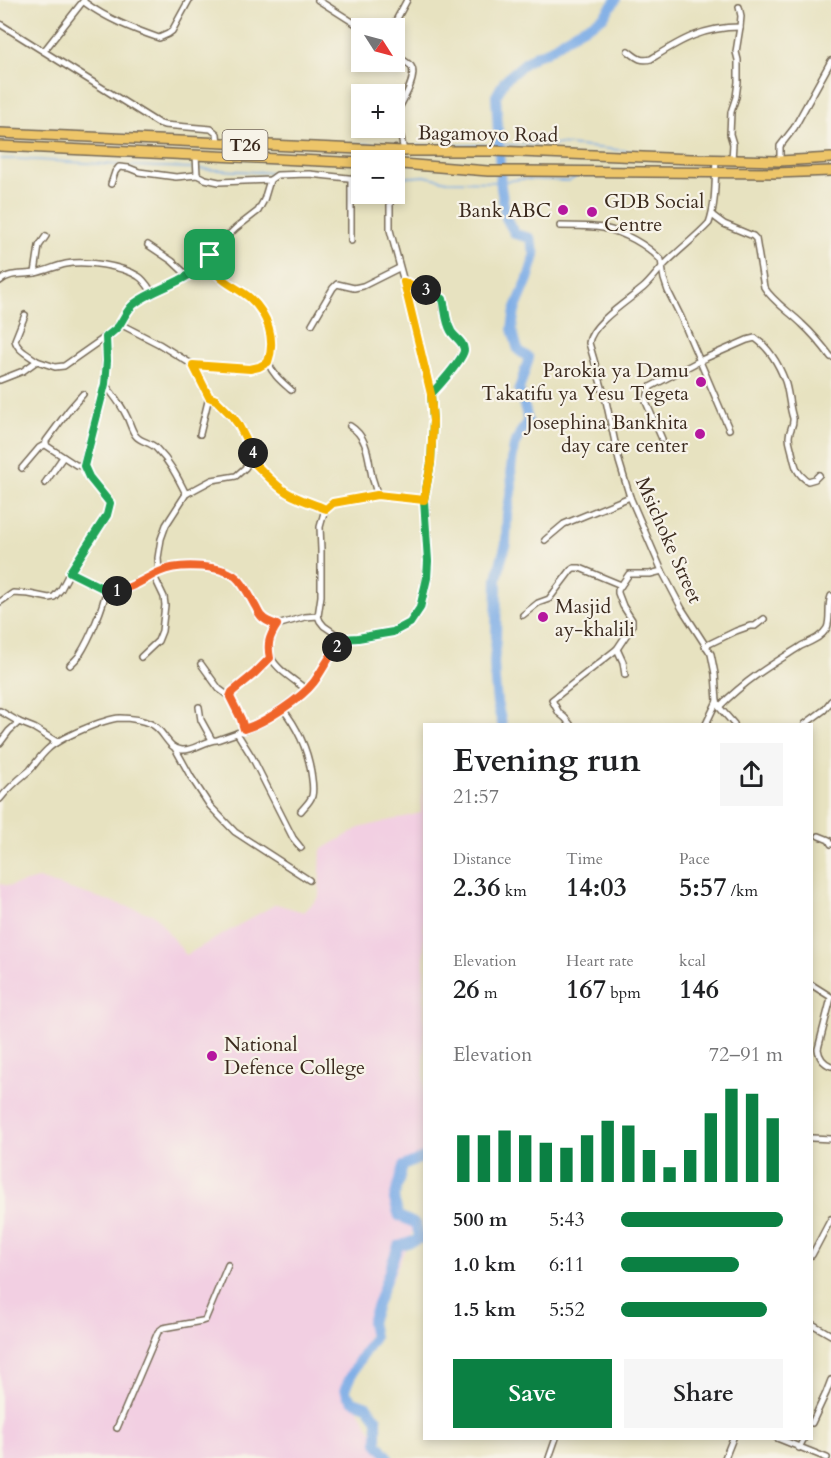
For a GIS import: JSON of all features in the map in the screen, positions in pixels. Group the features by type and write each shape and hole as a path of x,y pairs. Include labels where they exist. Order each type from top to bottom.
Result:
{"highway":[{"name":"Bagamoyo Road","path":"0,133 377,150"},
{"name":"T26","path":"0,146 351,162"},
{"name":"Bagamoyo Road","path":"405,151 490,151 732,160 831,158"},
{"name":"Bagamoyo Road","path":"405,164 488,171 831,171"}],"street":[{"path":"44,51 84,1 95,11 113,21 159,38 172,31 189,0"},
{"path":"318,0 351,21"},
{"path":"397,18 407,0"},
{"path":"732,160 731,112 738,82 736,52 740,8"},
{"path":"0,24 158,123 211,129 217,134 218,144"},
{"path":"628,51 638,59 651,59 696,34 714,29 740,27"},
{"path":"780,160 780,146 794,128 831,61"},
{"path":"405,62 410,65 413,74 405,97"},
{"path":"196,155 197,175"},
{"path":"716,159 712,215 724,224 756,239 764,287 784,309 801,322 831,357"},
{"path":"111,184 119,167 176,177 197,175 219,182 270,180 278,175 309,174 354,179 351,241"},
{"path":"25,315 15,340 18,347 37,361 55,367 64,366 106,337 120,324 131,306 197,269 236,228 258,211 270,180"},
{"path":"390,204 390,230 431,394 433,421 431,463 424,500 427,578 420,608 410,623 393,632 343,639 324,626 318,616 321,596 320,527 326,509 333,503 377,495 424,500"},
{"name":"Msichoke Street","path":"712,215 709,223 663,266 644,288 607,317 590,337 590,348 630,497 662,571 713,662 718,704"},
{"path":"561,225 614,231 633,240 661,260 668,291 729,429"},
{"path":"35,273 39,246 46,236"},
{"path":"148,245 172,261 188,276"},
{"path":"120,324 193,365 250,369 268,362 272,344 270,329 263,315 250,298 216,274 211,266 210,255"},
{"path":"0,281 11,275 35,273 65,264 85,262 137,275 153,294"},
{"path":"312,324 337,284 354,288 363,286 399,268"},
{"path":"404,282 443,299 445,314 452,332 464,349 441,384 431,394"},
{"path":"0,602 13,593 54,597 107,515 110,503 89,477 84,466 105,384 106,337"},
{"path":"662,440 646,402 650,387 699,361 747,340 755,339 764,345 772,356 785,382 794,424 789,435 789,444 795,469 802,478 808,481 819,475"},
{"path":"0,380 22,371 37,361"},
{"path":"268,362 278,379 291,390"},
{"path":"193,365 209,397 200,434"},
{"path":"105,384 126,414 134,433 140,440 155,447 172,465 186,494"},
{"path":"22,468 39,448 46,444 83,394"},
{"path":"141,657 158,641 162,631 165,605 156,574 161,539 166,525 186,494 212,480 236,476 251,460 253,451 238,424 216,400 209,397"},
{"path":"350,426 357,430 365,444 377,495"},
{"path":"46,444 76,465 84,466"},
{"path":"45,483 63,457"},
{"path":"251,460 282,490 326,509"},
{"path":"545,540 564,524 630,497"},
{"path":"70,572 112,592 128,588 171,568 203,566 228,572 240,581 260,615 277,625"},
{"path":"523,615 538,603 549,599 574,568 580,568 621,585"},
{"path":"569,723 559,713 552,700 617,649 632,626 630,615 619,598 618,590 621,585 629,574 650,574 662,571"},
{"path":"70,665 84,647 105,602 106,590"},
{"path":"707,723 718,704 759,674 821,636 830,622 831,596"},
{"path":"307,690 270,658 268,641 277,625 305,616 318,616"},
{"path":"705,646 736,631 755,626 764,620"},
{"path":"176,748 186,750 261,723 307,690 343,639"},
{"path":"617,649 623,662 625,675"},
{"path":"230,697 232,692 270,658"},
{"path":"201,664 219,688 230,697 244,729"},
{"path":"806,723 824,710 831,701"},
{"path":"718,704 733,723"},
{"path":"199,707 201,720 212,740"},
{"path":"282,708 302,738 308,753 313,788 307,804 301,811"},
{"path":"0,711 57,742"},
{"path":"0,799 47,749 57,742 108,720 119,718 152,724 176,748 210,806 235,832 309,880"},
{"path":"0,743 19,722"},
{"path":"237,733 301,848"},
{"path":"819,836 829,840 831,844"},
{"path":"813,986 831,998 818,1049 819,1057 831,1066"},
{"path":"813,1138 831,1139"},
{"path":"813,1253 830,1222"},
{"path":"117,1428 158,1332 163,1328 205,1320 228,1265"},
{"path":"813,1325 831,1335"},
{"path":"813,1421 831,1380"},
{"path":"826,1393 831,1399"},
{"path":"549,1458 555,1440"},
{"path":"725,1458 732,1440"},
{"path":"781,1440 827,1458"},
{"path":"799,1448 803,1440"}],"shaded area":[{"name":"National Defence College","path":"423,782 423,1157 403,1166 394,1199 399,1216 416,1224 345,1388 382,1448 382,1458 0,1458 0,884 10,886 38,879 155,915 186,955 276,904 304,912 319,897 321,850 359,828 421,813"}],"waterway":[{"path":"502,723 497,703 494,662 497,579 506,544 514,446 528,422 519,389 529,358 518,350 512,329 515,310 535,255 530,238 515,234 506,218 501,187 496,96 505,80 526,62 604,16 616,0"},
{"path":"352,144 398,145"},
{"path":"408,146 558,144 639,152"},
{"path":"0,159 119,165"},
{"path":"130,166 193,168"},
{"path":"199,169 278,173"},
{"path":"405,177 425,176 447,181 500,182 522,179 569,181 576,177"},
{"path":"388,1458 377,1443 377,1419 367,1406 353,1401 347,1395 345,1388 374,1337 371,1322 398,1246 420,1239 416,1224 399,1216 394,1199 403,1166 423,1157"}],"place":[{"name":"Bank ABC","path":"563,210"},
{"name":"GDB Social Centre","path":"592,212"},
{"name":"Parokia ya Damu Takatifu ya Yesu Tegeta","path":"701,382"},
{"name":"Josephina Bankhita day care center","path":"700,434"},
{"name":"Masjid ay-khalili","path":"543,617"},
{"name":"National Defence College","path":"212,1056"}],"route":[{"path":"210,255 188,276 131,306 120,324 106,337 105,384 84,466 89,477 110,503 107,515 70,572 112,592 141,583 171,568 203,566 235,576 260,615 277,625 268,641 270,658 246,682 237,687 230,697 244,729 261,723 307,690 343,639 393,632 410,623 420,608 427,578 428,561 424,500 431,463 433,421 431,394 441,384 464,349 452,332 445,314 443,299 404,282 431,394 433,421 431,463 424,500 377,495 333,503 326,509 282,490 251,460 253,451 238,424 216,400 209,397 193,365 250,369 268,362 271,354 270,329 258,306 216,274 211,266 210,255"}]}
